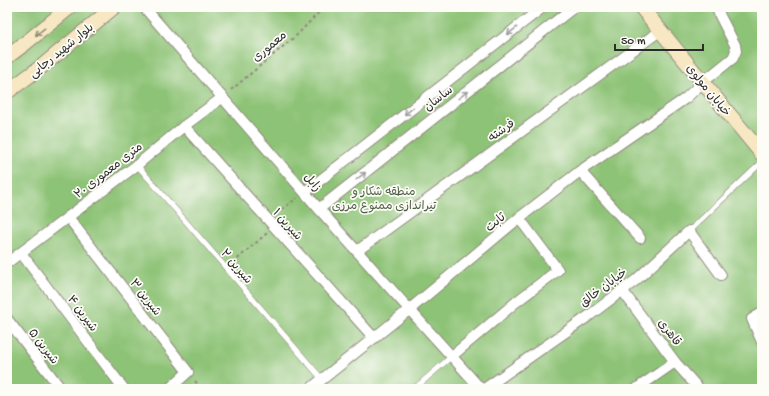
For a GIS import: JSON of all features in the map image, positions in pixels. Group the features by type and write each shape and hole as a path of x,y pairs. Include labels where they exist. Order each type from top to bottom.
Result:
{"main road":[{"path":"7,57 70,7"},
{"name":"بلوار شهید رجایی","path":"7,92 41,67 114,7"},
{"name":"خیابان مولوی","path":"644,8 660,30 762,154"}],"street":[{"name":"زابل","path":"144,7 319,209 481,389"},
{"name":"ساسان","path":"305,192 543,7"},
{"name":"ساسان","path":"319,209 574,7"},
{"name":"ثابت","path":"310,389 410,309 519,218 580,171 686,98 733,58 736,51 735,45 718,11 720,7"},
{"name":"فرشته","path":"357,251 660,30"},
{"name":"۲۰ متری معموری","path":"7,263 137,165 184,126 223,97"},
{"name":"شیرین ۱","path":"184,126 374,338"},
{"path":"580,171 640,238"},
{"name":"شیرین ۳","path":"68,217 188,372 169,389"},
{"path":"452,356 516,302 558,270 519,218"},
{"path":"689,231 721,275"},
{"name":"خیابان خالق","path":"484,389 590,315 636,280 689,231"},
{"name":"شیرین ۴","path":"21,253 124,389"},
{"name":"قاهری","path":"622,290 676,362 699,389"},
{"path":"762,313 752,319 762,342"},
{"name":"شیرین ۵","path":"7,320 61,389"},
{"path":"636,389 676,362"}],"lane":[{"path":"689,231 762,162"},
{"name":"شیرین ۲","path":"137,165 322,379"},
{"path":"414,389 452,356"}],"path":[{"name":"معموری","path":"223,97 297,35 324,7"},
{"path":"226,268 305,192"}],"green space":[{"name":"منطقه شکار و تیراندازی ممنوع مرزی","path":"7,7 762,7 762,389 7,389"}]}
